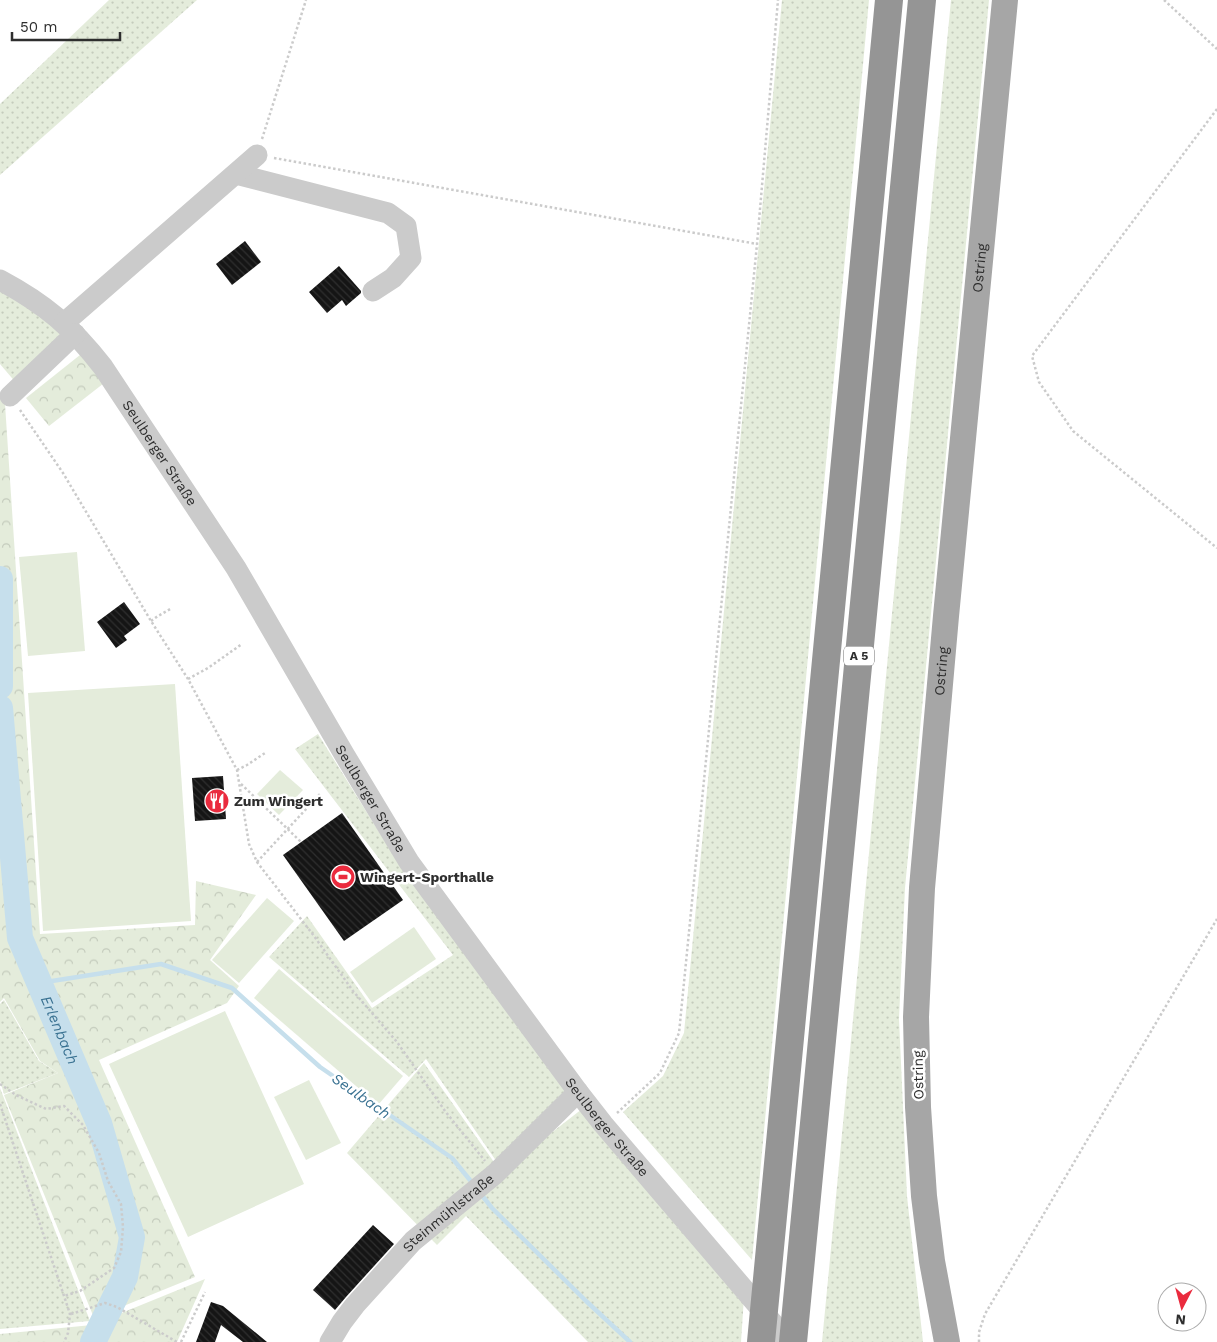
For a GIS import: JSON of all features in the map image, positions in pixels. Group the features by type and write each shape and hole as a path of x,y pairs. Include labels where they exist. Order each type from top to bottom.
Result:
{"highway":[{"name":"A 5","path":"761,1337 889,0"},
{"name":"A 5","path":"791,1342 922,0"}],"main road":[{"name":"Ostring","path":"947,1342 932,1261 924,1196 918,1106 916,1017 922,888 1005,0"}],"street":[{"path":"10,396 69,328 257,155"},
{"path":"236,174 388,213 406,226 411,258 392,278 373,290"},
{"name":"Seulberger Straße","path":"0,280 38,302 69,328 103,367 236,568 409,862 603,1124 791,1342"},
{"name":"Steinmühlstraße","path":"330,1342 355,1304 413,1241 492,1176 578,1092"}],"path":[{"path":"306,0 257,155 757,244"},
{"path":"612,1118 660,1073 679,1033 757,244 778,0"},
{"path":"1164,0 1217,49"},
{"path":"1217,109 1032,356 1038,382 1073,431 1217,548"},
{"path":"10,396 64,473 151,621 188,679 237,770 250,844 257,862 354,991 397,1042 492,1176"},
{"path":"151,621 172,608"},
{"path":"188,679 208,668 242,644"},
{"path":"237,770 265,753"},
{"path":"240,783 301,842"},
{"path":"257,862 320,794"},
{"path":"979,1342 979,1332 986,1314 1217,919"},
{"path":"0,1084 46,1110 64,1106 83,1125 99,1153 108,1180 121,1204 121,1252 114,1268 80,1291 64,1296"},
{"path":"0,1104 70,1314 68,1333 64,1342"},
{"path":"70,1314 105,1303 117,1307 179,1342 205,1292"}],"green space":[{"path":"109,0 197,0 0,175 0,104"},
{"path":"782,0 869,0 752,1260 623,1112 663,1076 684,1033"},
{"path":"951,0 989,0 905,888 899,1019 907,1196 923,1342 822,1342"},
{"path":"0,272 78,327 17,384 0,364"},
{"path":"85,351 108,380 49,426 26,398"},
{"path":"0,397 5,404 40,934 195,925 196,881 256,895 210,960 239,986 227,1003 99,1060 195,1277 94,1318 4,1095 58,1073 40,1061 4,998 0,1002"},
{"path":"77,552 85,651 28,656 19,557"},
{"path":"175,684 191,921 43,931 28,693"},
{"path":"318,734 402,869 571,1095 501,1168 426,1059 409,1077 269,957 307,916 372,1008 453,955 295,749"},
{"path":"280,770 303,790 279,815 257,794"},
{"path":"267,898 294,921 239,983 212,960"},
{"path":"414,927 436,959 372,1003 350,972"},
{"path":"279,969 403,1076 378,1105 254,998"},
{"path":"4,1000 39,1061 58,1073 4,1094 0,1081 0,1004"},
{"path":"225,1011 304,1184 188,1237 109,1064"},
{"path":"424,1063 501,1172 582,1109 744,1297 741,1342 588,1342 466,1216 437,1245 347,1153"},
{"path":"309,1080 341,1143 306,1160 274,1097"},
{"path":"0,1088 90,1321 0,1329"},
{"path":"205,1279 177,1342 0,1342 0,1334 92,1325"}],"building":[{"path":"245,241 261,262 232,285 216,264"},
{"path":"339,266 361,293 346,306 342,300 327,313 309,292"},
{"path":"124,602 140,624 124,636 127,640 116,648 97,622"},
{"path":"223,776 226,819 195,821 192,778"},
{"name":"Wingert-Sporthalle","path":"342,813 403,900 344,941 283,855"},
{"path":"373,1225 394,1244 335,1310 313,1290"},
{"path":"211,1302 223,1306 267,1342 243,1342 221,1325 215,1342 196,1342"}],"waterway":[{"name":"Erlenbach","path":"0,579 0,686"},
{"name":"Erlenbach","path":"0,708 20,938 99,1123 132,1237 125,1277 93,1342"},
{"name":"Seulbach","path":"39,983 161,964 232,988 320,1067 452,1158 474,1185"},
{"name":"Seulbach","path":"480,1193 492,1208 630,1342"}],"place":[{"name":"Zum Wingert","path":"217,801"},
{"name":"Wingert-Sporthalle","path":"343,877"}]}
